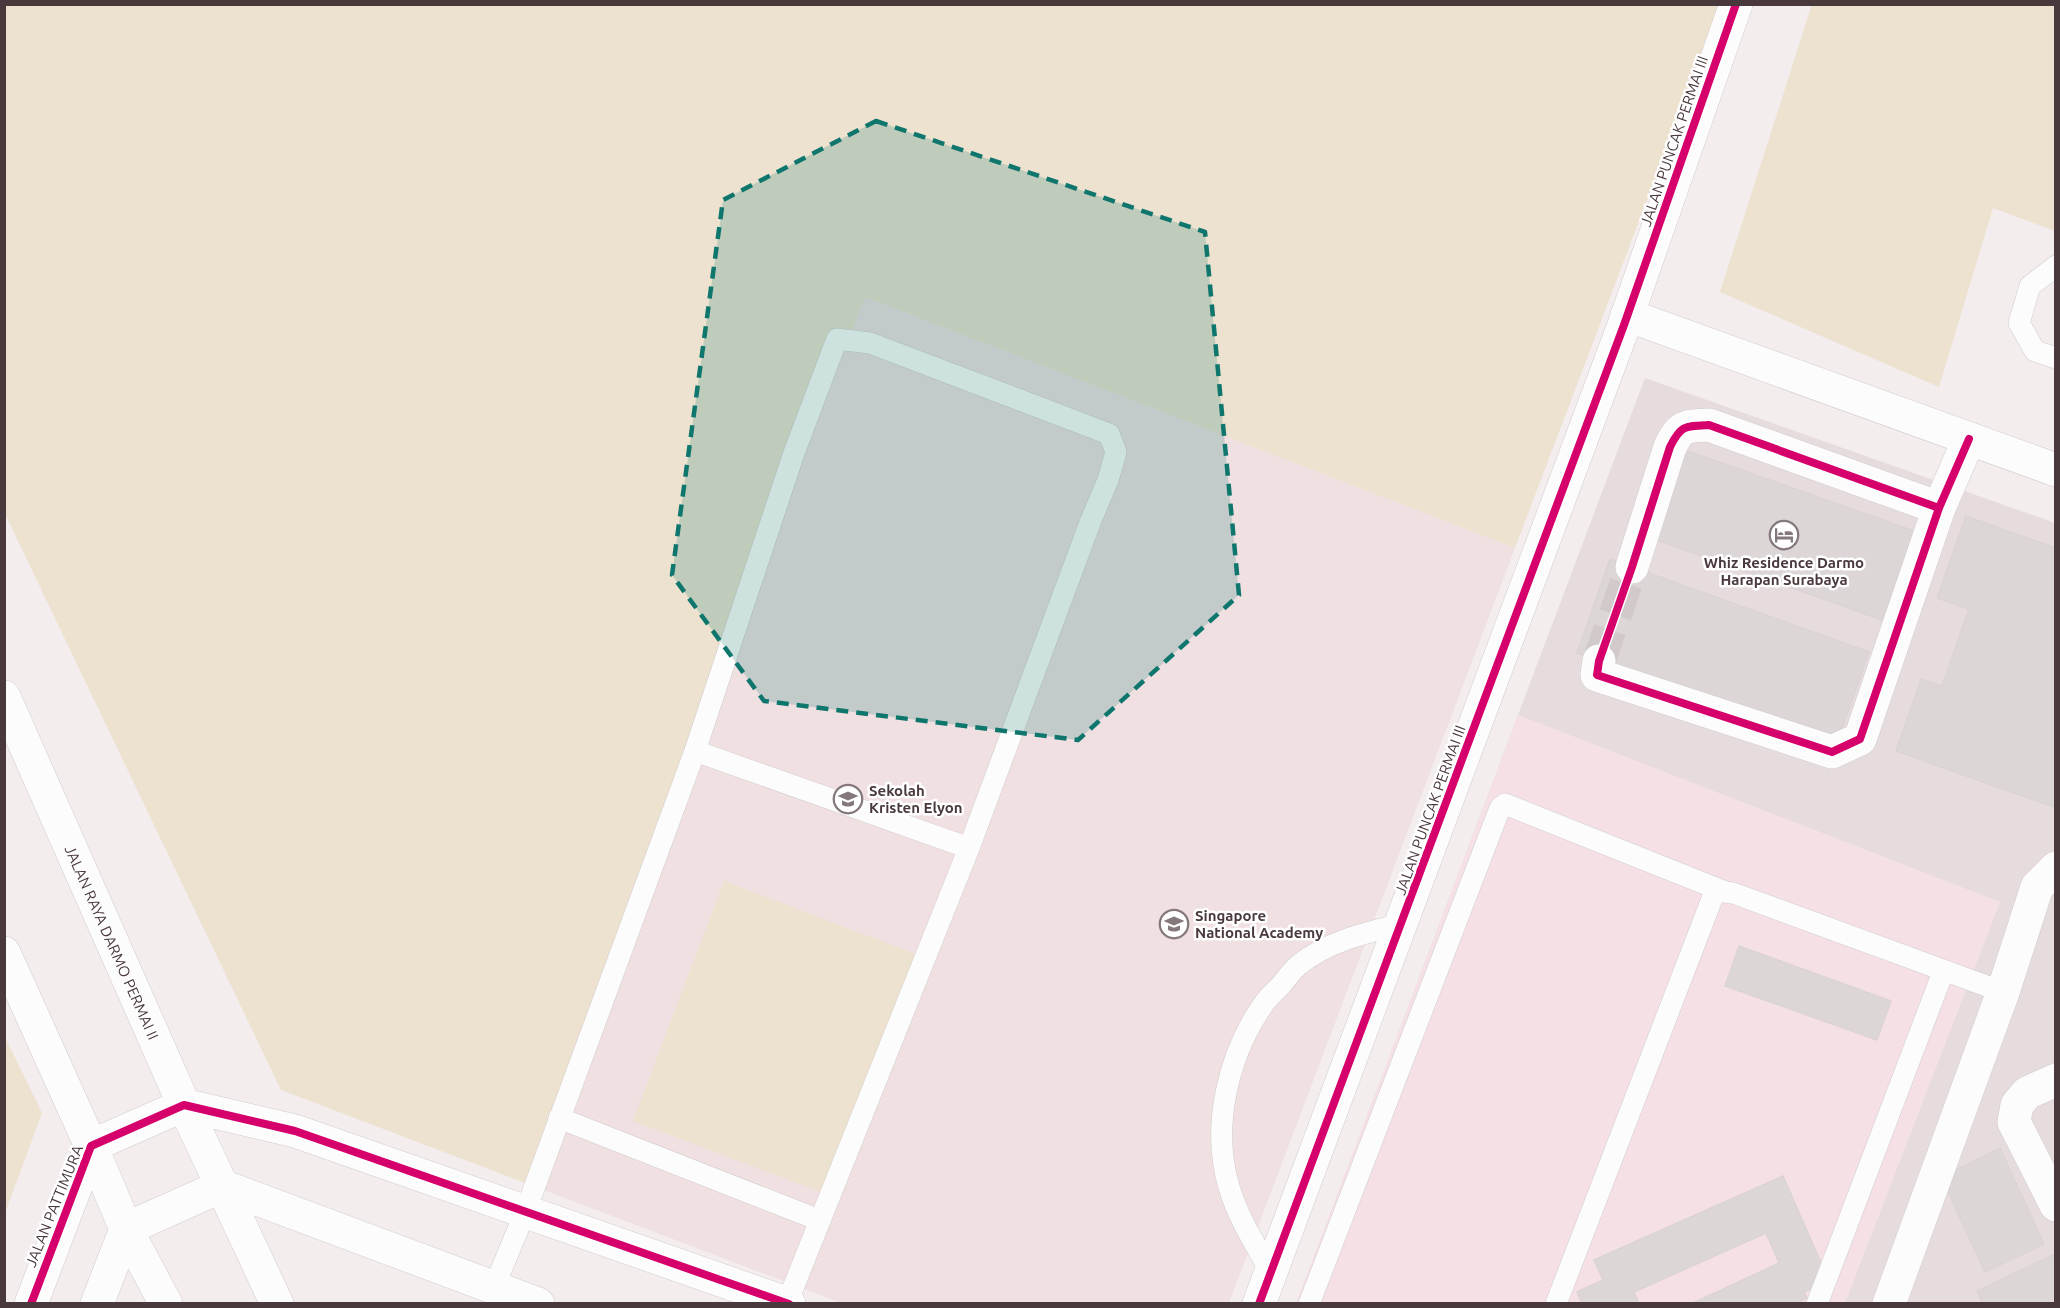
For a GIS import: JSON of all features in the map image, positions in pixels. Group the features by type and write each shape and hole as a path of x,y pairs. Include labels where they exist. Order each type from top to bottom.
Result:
{"street":[{"name":"JALAN PUNCAK PERMAI III","path":"1259,1304 1629,309 1736,4"},
{"path":"1629,309 2055,470"},
{"path":"1632,567 1670,447 1678,432 1690,426 1709,425 1940,508"},
{"path":"1599,661 1597,675 1832,752 1860,739 1940,508 1968,439"},
{"name":"JALAN RAYA DARMO PERMAI II","path":"4,697 184,1105 277,1304"},
{"path":"1889,1304 2003,992 2037,887 2055,868"},
{"path":"4,953 126,1229 166,1304"},
{"path":"2055,1080 2027,1093 2017,1105 2014,1122 2055,1205"},
{"path":"184,1105 295,1131 788,1303"},
{"name":"JALAN PATTIMURA","path":"31,1304 91,1146 184,1105"},
{"path":"97,1304 126,1229 222,1186 538,1304"}],"lane":[{"path":"2055,266 2030,286 2019,323 2036,351 2055,358"},
{"path":"494,1287 526,1210 695,751 794,453 837,339 870,343 1109,434 1116,452 1108,480 969,848 819,1220 788,1303"},
{"path":"695,751 969,848"},
{"path":"1310,1304 1500,808 1505,804 1723,891 2003,992"},
{"path":"1556,1304 1715,891 1723,891"},
{"path":"1271,1273 1244,1224 1228,1186 1221,1137 1226,1095 1236,1055 1263,1004 1299,964 1329,946 1359,934 1401,924"},
{"path":"1817,1304 1943,972"},
{"path":"559,1118 819,1220"}],"highlighted area":[{"path":"876,121 1205,232 1239,595 1078,740 764,701 672,575 723,200"}],"shaded area":[{"path":"1812,4 2055,5 2055,231 1993,208 1939,387 1720,292"},
{"path":"5,5 1721,5 1515,548 865,297 528,1184 281,1090 5,514"},
{"path":"865,297 1515,548 1229,1303 841,1303 528,1184"},
{"path":"1645,378 2055,523 2055,1303 1296,1304"},
{"path":"1518,715 2000,902 1845,1303 1296,1304"},
{"path":"724,881 915,954 824,1193 633,1121"},
{"path":"4,1037 42,1113 5,1213"}],"building":[{"name":"Whiz Residence Darmo Harapan Surabaya","path":"1685,450 1914,531 1882,620 1654,539"},
{"path":"1966,516 2056,548 2056,808 1896,751 1921,679 1942,686 1969,609 1937,598"},
{"path":"1610,559 1869,652 1836,746 1577,653"},
{"path":"1739,946 1891,1001 1877,1040 1725,986"},
{"path":"2000,1148 2044,1244 1985,1272 1941,1177"},
{"path":"1783,1176 1829,1281 1804,1292 1807,1298 1795,1304 1691,1304 1779,1263 1766,1233 1634,1292 1639,1304 1582,1304 1577,1292 1603,1280 1594,1260"},
{"path":"2053,1255 2056,1260 2056,1304 1983,1304 1977,1291"}],"tunnel":[{"path":"1599,661 1632,567"}],"cycle path":[{"path":"1259,1304 1624,325 1736,4"},
{"path":"1939,508 1860,739 1832,752 1597,675 1599,661 1670,447 1677,434 1685,428 1709,425 1939,508 1969,439"},
{"path":"31,1304 91,1146 184,1105 295,1131 789,1304"}],"place":[{"name":"Whiz Residence Darmo Harapan Surabaya","path":"1784,535"},
{"name":"Sekolah Kristen Elyon","path":"848,799"},
{"name":"Singapore National Academy","path":"1174,924"}]}
